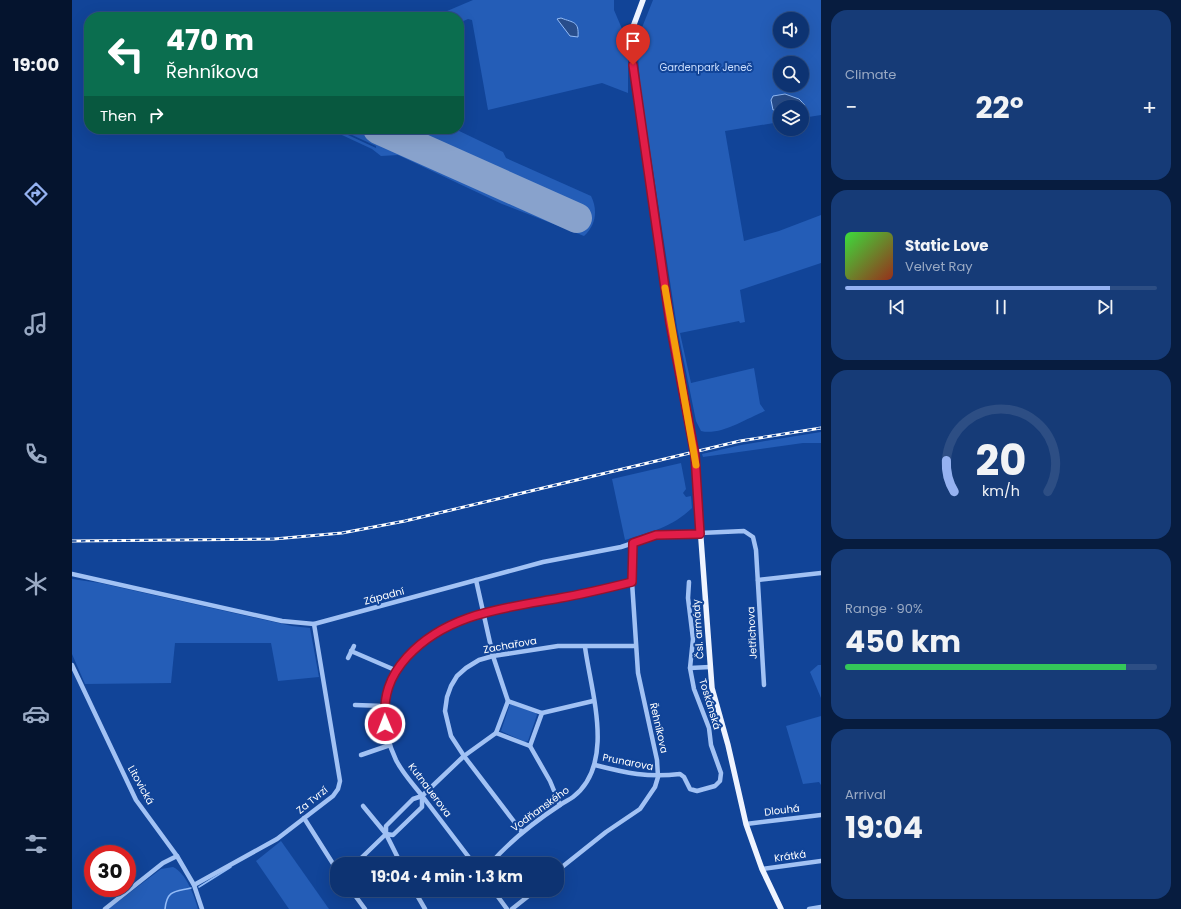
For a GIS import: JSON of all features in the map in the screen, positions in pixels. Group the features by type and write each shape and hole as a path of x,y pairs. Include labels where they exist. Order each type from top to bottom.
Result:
{"main road":[{"name":"Čsl. armády","path":"643,0 633,27 631,51 673,338 695,458 710,666 715,702 728,746 746,824 762,869 781,909"}],"street":[{"name":"Jetřichova","path":"700,534 744,531 753,537 758,580 764,685"},
{"name":"Západní","path":"72,574 282,621 314,624 543,562 621,547 656,535 700,534"},
{"name":"Řehníkova","path":"564,865 606,832 640,809 655,787 658,777 657,760 638,673 635,646 632,582 633,543"},
{"path":"758,580 821,573"},
{"path":"362,857 386,834 386,826 413,799 422,796 464,756 496,733 508,701 493,656 476,580"},
{"name":"Kutnauerova","path":"469,857 397,761 390,745 385,724 384,706 395,670 417,646 439,630 464,618 484,612 582,594 632,582"},
{"name":"Toskánská","path":"658,777 680,774 684,777 690,789 697,791 715,786 720,781 721,773 710,745 709,728 694,689 690,668 693,639 688,598 689,582"},
{"name":"Za Tvrzí","path":"194,885 277,839 333,796 338,789 340,780 314,624"},
{"path":"348,658 354,646"},
{"name":"Zachařova","path":"522,832 464,756 451,736 445,711 451,686 457,676 479,660 493,656 558,646 635,646"},
{"name":"Vodňanského","path":"497,857 522,832 573,797 591,777 595,765 598,743 597,721 585,646"},
{"path":"352,651 395,670"},
{"name":"Litovická","path":"72,665 136,800 177,856 194,885 202,909"},
{"path":"690,668 710,666"},
{"path":"508,701 542,713 593,701"},
{"path":"355,705 384,706"},
{"path":"530,746 542,713"},
{"path":"496,733 530,746 550,781 560,805"},
{"path":"361,755 390,745"},
{"name":"Prunarova","path":"595,765 621,772 658,777"},
{"path":"386,834 393,835 422,807 422,796"},
{"path":"363,806 386,834 398,857"},
{"name":"Dlouhá","path":"746,824 821,815"},
{"path":"304,818 330,859"},
{"path":"105,909 163,863 177,856"},
{"name":"Krátká","path":"762,869 821,861"},
{"path":"356,897 365,909"},
{"path":"418,897 425,909"},
{"path":"498,897 507,909"},
{"path":"512,909 527,897"},
{"path":"809,909 821,907"}],"green space":[{"path":"473,0 614,0 614,10 628,43 628,93 602,83 488,110 472,20 468,19 464,21 464,12 445,12"},
{"name":"Gardenpark Jeneč","path":"653,0 821,0 821,115 809,117 809,100 773,100 773,123 725,131 744,241 779,231 821,215 821,263 740,290 745,322 740,323 739,321 680,333 691,383 754,368 760,404 765,411 725,429 708,432 701,431 696,421 677,327 640,86 637,40"},
{"path":"464,133 503,152 506,158 591,196 595,207 595,217 591,227 584,236 502,204 398,155 381,156 372,149 340,134 346,134 376,148 376,146 350,134"},
{"path":"821,432 821,443 803,443 703,457 702,454 741,445"},
{"path":"681,463 686,489 683,493 686,497 691,496 692,508 669,525 625,540 612,479"},
{"path":"72,579 100,583 292,626 310,628 319,677 278,681 271,643 175,643 171,683 85,684 72,654"},
{"path":"818,665 821,665 821,698 810,672"},
{"path":"510,704 536,713 537,715 528,741 525,742 501,731"},
{"path":"821,716 821,785 819,782 803,784 786,726"},
{"path":"281,841 329,909 289,909 256,861"},
{"path":"173,867 182,874 192,891 198,909 108,909 124,897 136,897 136,888 161,869"}],"shaded area":[{"path":"561,18 575,23 578,28 578,37 570,36 557,19"},
{"path":"785,94 800,100 773,100 773,110 771,100 773,96"}],"waterway":[{"path":"199,887 231,867"},
{"path":"165,909 168,898 172,893 191,888"}],"runway":[{"path":"389,134 577,218"}],"railway":[{"path":"72,541 274,539 342,533 405,521 740,441 821,428"}],"slow traffic":[{"path":"665,288 696,465"}],"route":[{"path":"385,724 384,706 395,670 417,646 439,630 464,618 484,612 582,594 632,582 633,543 656,535 678,533 700,534 695,455 670,323 633,65"}]}
